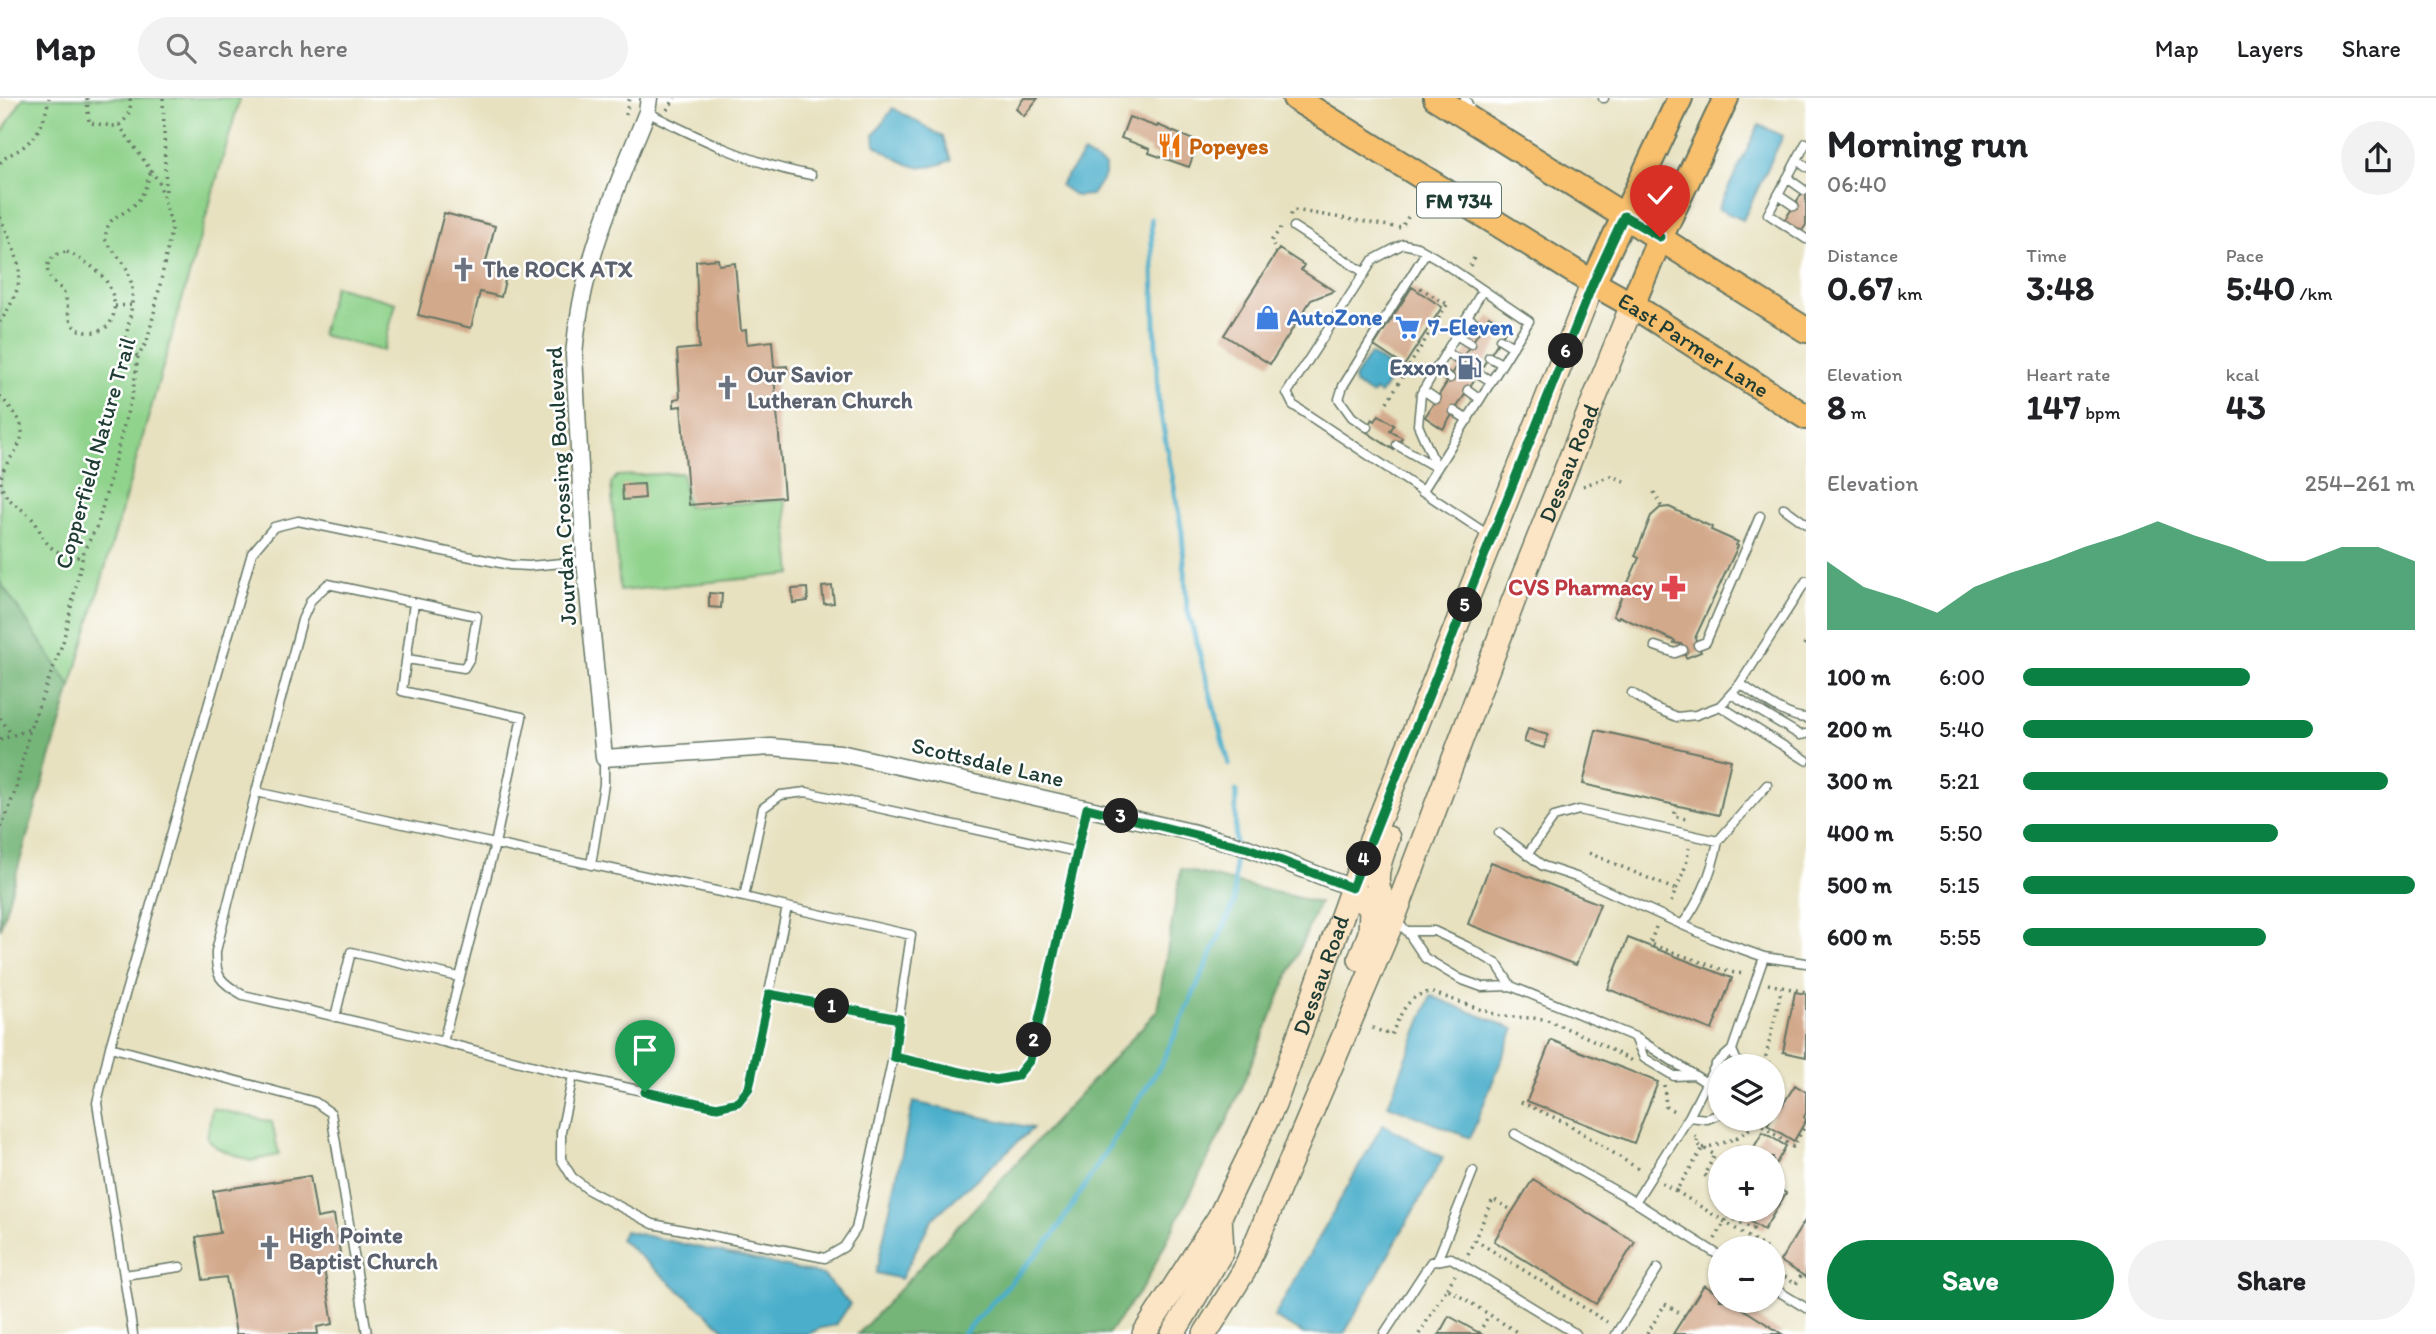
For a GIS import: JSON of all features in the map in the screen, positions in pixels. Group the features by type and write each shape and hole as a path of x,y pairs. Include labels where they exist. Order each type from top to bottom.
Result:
{"main road":[{"name":"East Parmer Lane","path":"1296,98 1632,305 1806,417"},
{"path":"1436,98 1806,330"},
{"name":"Dessau Road","path":"1144,1334 1220,1216 1274,1105 1352,888 1593,283 1680,98"},
{"name":"Dessau Road","path":"1205,1334 1244,1271 1307,1128 1349,1021 1400,925 1513,602 1660,237 1726,98"},
{"path":"1390,793 1391,830 1376,878 1379,896 1400,925"},
{"path":"1349,1021 1348,991 1370,933 1371,909 1352,888"},
{"path":"1173,1334 1222,1251 1220,1216"}],"street":[{"name":"Jourdan Crossing Boulevard","path":"604,758 585,561 574,370 576,324 600,225 648,105"},
{"name":"Scottsdale Lane","path":"604,758 771,747 840,752 1191,832 1248,848 1352,888"}],"lane":[{"path":"1465,98 1477,124"},
{"path":"648,105 694,135 786,171 811,176"},
{"path":"1806,143 1768,214 1806,239"},
{"path":"1797,160 1806,167"},
{"path":"1787,178 1804,190"},
{"path":"1778,195 1794,206"},
{"path":"1294,227 1365,273"},
{"path":"1422,492 1529,321 1418,247 1403,244 1373,260 1287,393 1293,405 1422,492 1492,538"},
{"path":"1367,427 1352,418 1339,399 1343,386 1426,252"},
{"path":"1437,468 1418,425 1423,390 1483,290"},
{"path":"1467,317 1482,327"},
{"path":"1456,335 1471,344"},
{"path":"1500,339 1513,347"},
{"path":"1446,352 1460,361"},
{"path":"1489,357 1502,365"},
{"path":"1436,369 1450,378"},
{"path":"1478,373 1491,382"},
{"path":"1423,390 1436,399"},
{"path":"1468,390 1480,399"},
{"path":"1454,411 1468,420"},
{"path":"1397,445 1437,468"},
{"path":"1784,508 1806,524"},
{"path":"1698,645 1706,642 1760,516"},
{"path":"133,1334 97,1103 110,1047 252,553 267,534 282,524 298,521 510,565 585,561"},
{"path":"1632,692 1653,707 1677,717 1696,715 1720,706 1741,684 1806,581"},
{"path":"407,659 464,668 470,658 477,616 328,584 311,600 302,620 216,951 216,972 226,985 243,995 573,1076 717,1107 738,1102 749,1088 787,907"},
{"path":"414,603 402,691 522,717 495,844 443,1042"},
{"path":"1655,646 1675,653 1683,650"},
{"path":"1741,684 1786,712 1806,718"},
{"path":"1733,695 1800,735 1806,734"},
{"path":"1720,706 1806,760"},
{"path":"591,865 604,784 604,758"},
{"path":"1682,925 1694,909 1704,888 1718,841 1767,785"},
{"path":"256,792 911,935 894,1057 856,1229 844,1247 825,1258 653,1224 590,1192 572,1177 561,1159 561,1132 573,1076"},
{"path":"744,897 763,808 780,795 806,792 1077,852"},
{"path":"894,1057 996,1080 1017,1076 1030,1060 1087,808"},
{"path":"1527,855 1554,817 1579,810 1718,841"},
{"path":"1499,833 1543,866 1582,879 1682,925 1764,957 1806,963"},
{"path":"1400,925 1434,931 1466,946 1497,964 1511,986"},
{"path":"1400,925 1425,958 1460,979 1482,987 1511,986 1635,1037 1705,1082"},
{"path":"335,1017 351,952 459,977"},
{"path":"1635,1202 1689,1117 1716,1064 1732,1050 1764,957"},
{"path":"769,994 899,1019"},
{"path":"1635,1037 1644,1059 1674,1076 1695,1075"},
{"path":"110,1047 315,1102 331,1113 367,1334"},
{"path":"1732,1050 1734,1054"},
{"path":"1689,1117 1708,1119"},
{"path":"1515,1134 1635,1202 1708,1248"},
{"path":"1437,1261 1473,1171"},
{"path":"1384,1334 1431,1262 1451,1258 1571,1333"},
{"path":"124,1275 180,1267"},
{"path":"1616,1334 1658,1268"},
{"path":"1785,1295 1806,1308"}],"path":[{"path":"0,163 36,135 44,120 49,98"},
{"path":"87,98 89,123 113,126 119,125 127,117 131,108 130,98"},
{"path":"163,98 166,205"},
{"path":"625,119 629,98"},
{"path":"666,112 675,98"},
{"name":"Copperfield Nature Trail","path":"0,827 16,788 30,729 63,642 82,558 104,504 172,227 159,182 119,125"},
{"path":"138,357 126,337 133,305 131,279 123,262 105,239 113,218 134,206 142,195 151,168"},
{"path":"1277,253 1271,242 1294,210 1401,228 1410,214"},
{"path":"0,217 12,242 20,276 17,294 0,322"},
{"path":"67,252 94,270 105,280 115,306 111,323 101,330 79,330 66,313 66,296 48,272 51,258 58,253 67,252"},
{"path":"1469,267 1475,256"},
{"path":"1387,402 1447,304 1420,288"},
{"path":"115,306 133,305"},
{"path":"0,396 22,422 23,433 18,448 6,465 1,481 3,492 12,503 25,510 49,546 63,554 82,558"},
{"path":"1583,486 1611,476 1624,481"},
{"path":"1654,492 1662,508"},
{"path":"0,718 12,735"},
{"path":"0,740 30,729"},
{"path":"1677,805 1674,816 1692,820"},
{"path":"1671,902 1686,865 1689,848"},
{"path":"1589,852 1676,890"},
{"path":"1657,925 1650,944 1729,972 1744,974"},
{"path":"1767,984 1806,992"},
{"path":"1766,1054 1782,987"},
{"path":"1372,1028 1391,1035 1404,1008 1411,1000 1422,992 1431,992 1500,1016 1545,1019 1634,1062"},
{"path":"1664,1078 1666,1107 1676,1112"},
{"path":"1521,1102 1568,1124 1642,1171"},
{"path":"1773,1131 1793,1147 1806,1124"},
{"path":"1676,1191 1703,1148 1737,1138 1746,1131"},
{"path":"1693,1135 1699,1138 1696,1143 1708,1151"},
{"path":"1737,1138 1738,1145"},
{"path":"1662,1183 1708,1211"},
{"path":"1468,1254 1493,1199 1513,1212"},
{"path":"1717,1236 1725,1222 1747,1236"},
{"path":"1740,1222 1753,1229 1755,1225"},
{"path":"1475,1240 1607,1322"},
{"path":"1785,1277 1796,1284 1802,1274"},
{"path":"1419,1334 1455,1275"},
{"path":"1447,1288 1520,1334"},
{"path":"1647,1334 1665,1304 1685,1316"},
{"path":"1479,1333 1489,1315"}],"green space":[{"path":"23,98 240,98 71,687 0,582 0,136"},
{"path":"334,286 396,303 383,351 321,335"},
{"path":"682,473 687,507 785,500 792,574 620,591 611,483 617,476"},
{"path":"0,582 71,687 0,929"},
{"path":"1181,869 1319,903 1227,1121 1145,1284 1108,1334 858,1334 1157,1011"},
{"path":"212,1108 272,1122 279,1155 250,1161 217,1148 207,1138"}],"water":[{"path":"893,108 943,137 951,160 939,165 920,167 903,162 875,145 874,135"},
{"path":"1759,125 1783,136 1743,220 1718,209"},
{"path":"1084,153 1105,166 1105,175 1092,195 1076,196 1060,185"},
{"path":"1370,354 1396,370 1380,394 1375,391 1372,395 1355,384 1354,378"},
{"path":"1431,996 1514,1029 1470,1138 1388,1105"},
{"path":"913,1102 1033,1128 931,1220 901,1279 876,1273"},
{"path":"1383,1124 1443,1158 1344,1334 1304,1334 1274,1317"},
{"path":"625,1231 823,1275 850,1304 836,1325 808,1334 730,1334 620,1239"}],"building":[{"path":"1024,98 1038,98 1024,116 1016,109"},
{"name":"Popeyes","path":"1129,117 1157,127 1158,125 1198,142 1189,167 1149,153 1150,149 1121,138"},
{"path":"1806,187 1806,225 1799,235 1782,224"},
{"name":"The ROCK ATX","path":"444,213 495,226 485,266 507,272 501,297 480,292 471,328 418,315"},
{"name":"AutoZone","path":"1279,249 1304,265 1301,270 1334,291 1311,300 1270,364 1224,335"},
{"name":"Our Savior Lutheran Church","path":"718,259 719,265 735,263 741,331 746,330 747,344 772,341 774,367 787,366 788,374 774,375 784,497 689,505 681,406 674,407 674,399 680,398 677,350 699,348 696,261"},
{"name":"7-Eleven","path":"1412,287 1442,307 1404,366 1374,346"},
{"name":"Exxon","path":"1489,316 1507,328 1443,429 1425,417"},
{"path":"1379,415 1394,425 1390,431 1402,438 1394,450 1365,431 1372,419 1375,421"},
{"path":"644,484 645,498 623,500 622,485"},
{"name":"CVS Pharmacy","path":"1669,507 1738,542 1695,638 1701,652 1686,658 1681,644 1619,616 1613,616 1639,558 1635,556 1651,516 1660,508"},
{"path":"832,586 834,603 824,604 822,587"},
{"path":"807,588 808,601 793,603 792,589"},
{"path":"709,593 722,594 721,608 709,607"},
{"path":"1528,729 1548,735 1544,748 1524,742"},
{"path":"1596,730 1731,760 1719,815 1583,784"},
{"path":"1491,862 1600,904 1576,965 1468,924"},
{"path":"1628,938 1732,978 1712,1030 1608,989"},
{"path":"1795,992 1806,994 1806,1057 1783,1052"},
{"path":"1551,1040 1658,1082 1634,1143 1527,1101"},
{"path":"1795,1085 1806,1092 1806,1120 1794,1141 1777,1131 1785,1131 1785,1101"},
{"path":"1763,1132 1784,1145 1755,1145"},
{"name":"High Pointe Baptist Church","path":"310,1176 317,1218 334,1215 341,1259 323,1262 333,1324 317,1327 318,1334 236,1334 226,1277 203,1280 196,1237 220,1233 213,1191"},
{"path":"1533,1179 1635,1242 1596,1304 1494,1241"},
{"path":"1806,1219 1806,1277 1785,1264 1785,1253"},
{"path":"1751,1222 1769,1222 1764,1230"},
{"path":"1704,1285 1708,1288 1708,1313 1749,1313 1782,1334 1673,1334"},
{"path":"1449,1316 1481,1334 1439,1334"}],"waterway":[{"path":"1151,219 1158,398 1182,532 1187,607 1229,764"},
{"path":"963,1334 1053,1236 1163,1061 1234,904 1236,791"}],"place":[{"name":"Popeyes","path":"1169,146"},
{"name":"The ROCK ATX","path":"463,269"},
{"name":"AutoZone","path":"1267,317"},
{"name":"7-Eleven","path":"1408,327"},
{"name":"Exxon","path":"1469,367"},
{"name":"Our Savior Lutheran Church","path":"727,387"},
{"name":"CVS Pharmacy","path":"1673,587"},
{"name":"High Pointe Baptist Church","path":"269,1248"}],"route":[{"path":"645,1092 717,1107 738,1102 749,1088 769,994 899,1019 894,1057 996,1080 1017,1076 1030,1060 1087,808 1248,848 1352,888 1593,283 1624,216 1660,237"}]}
